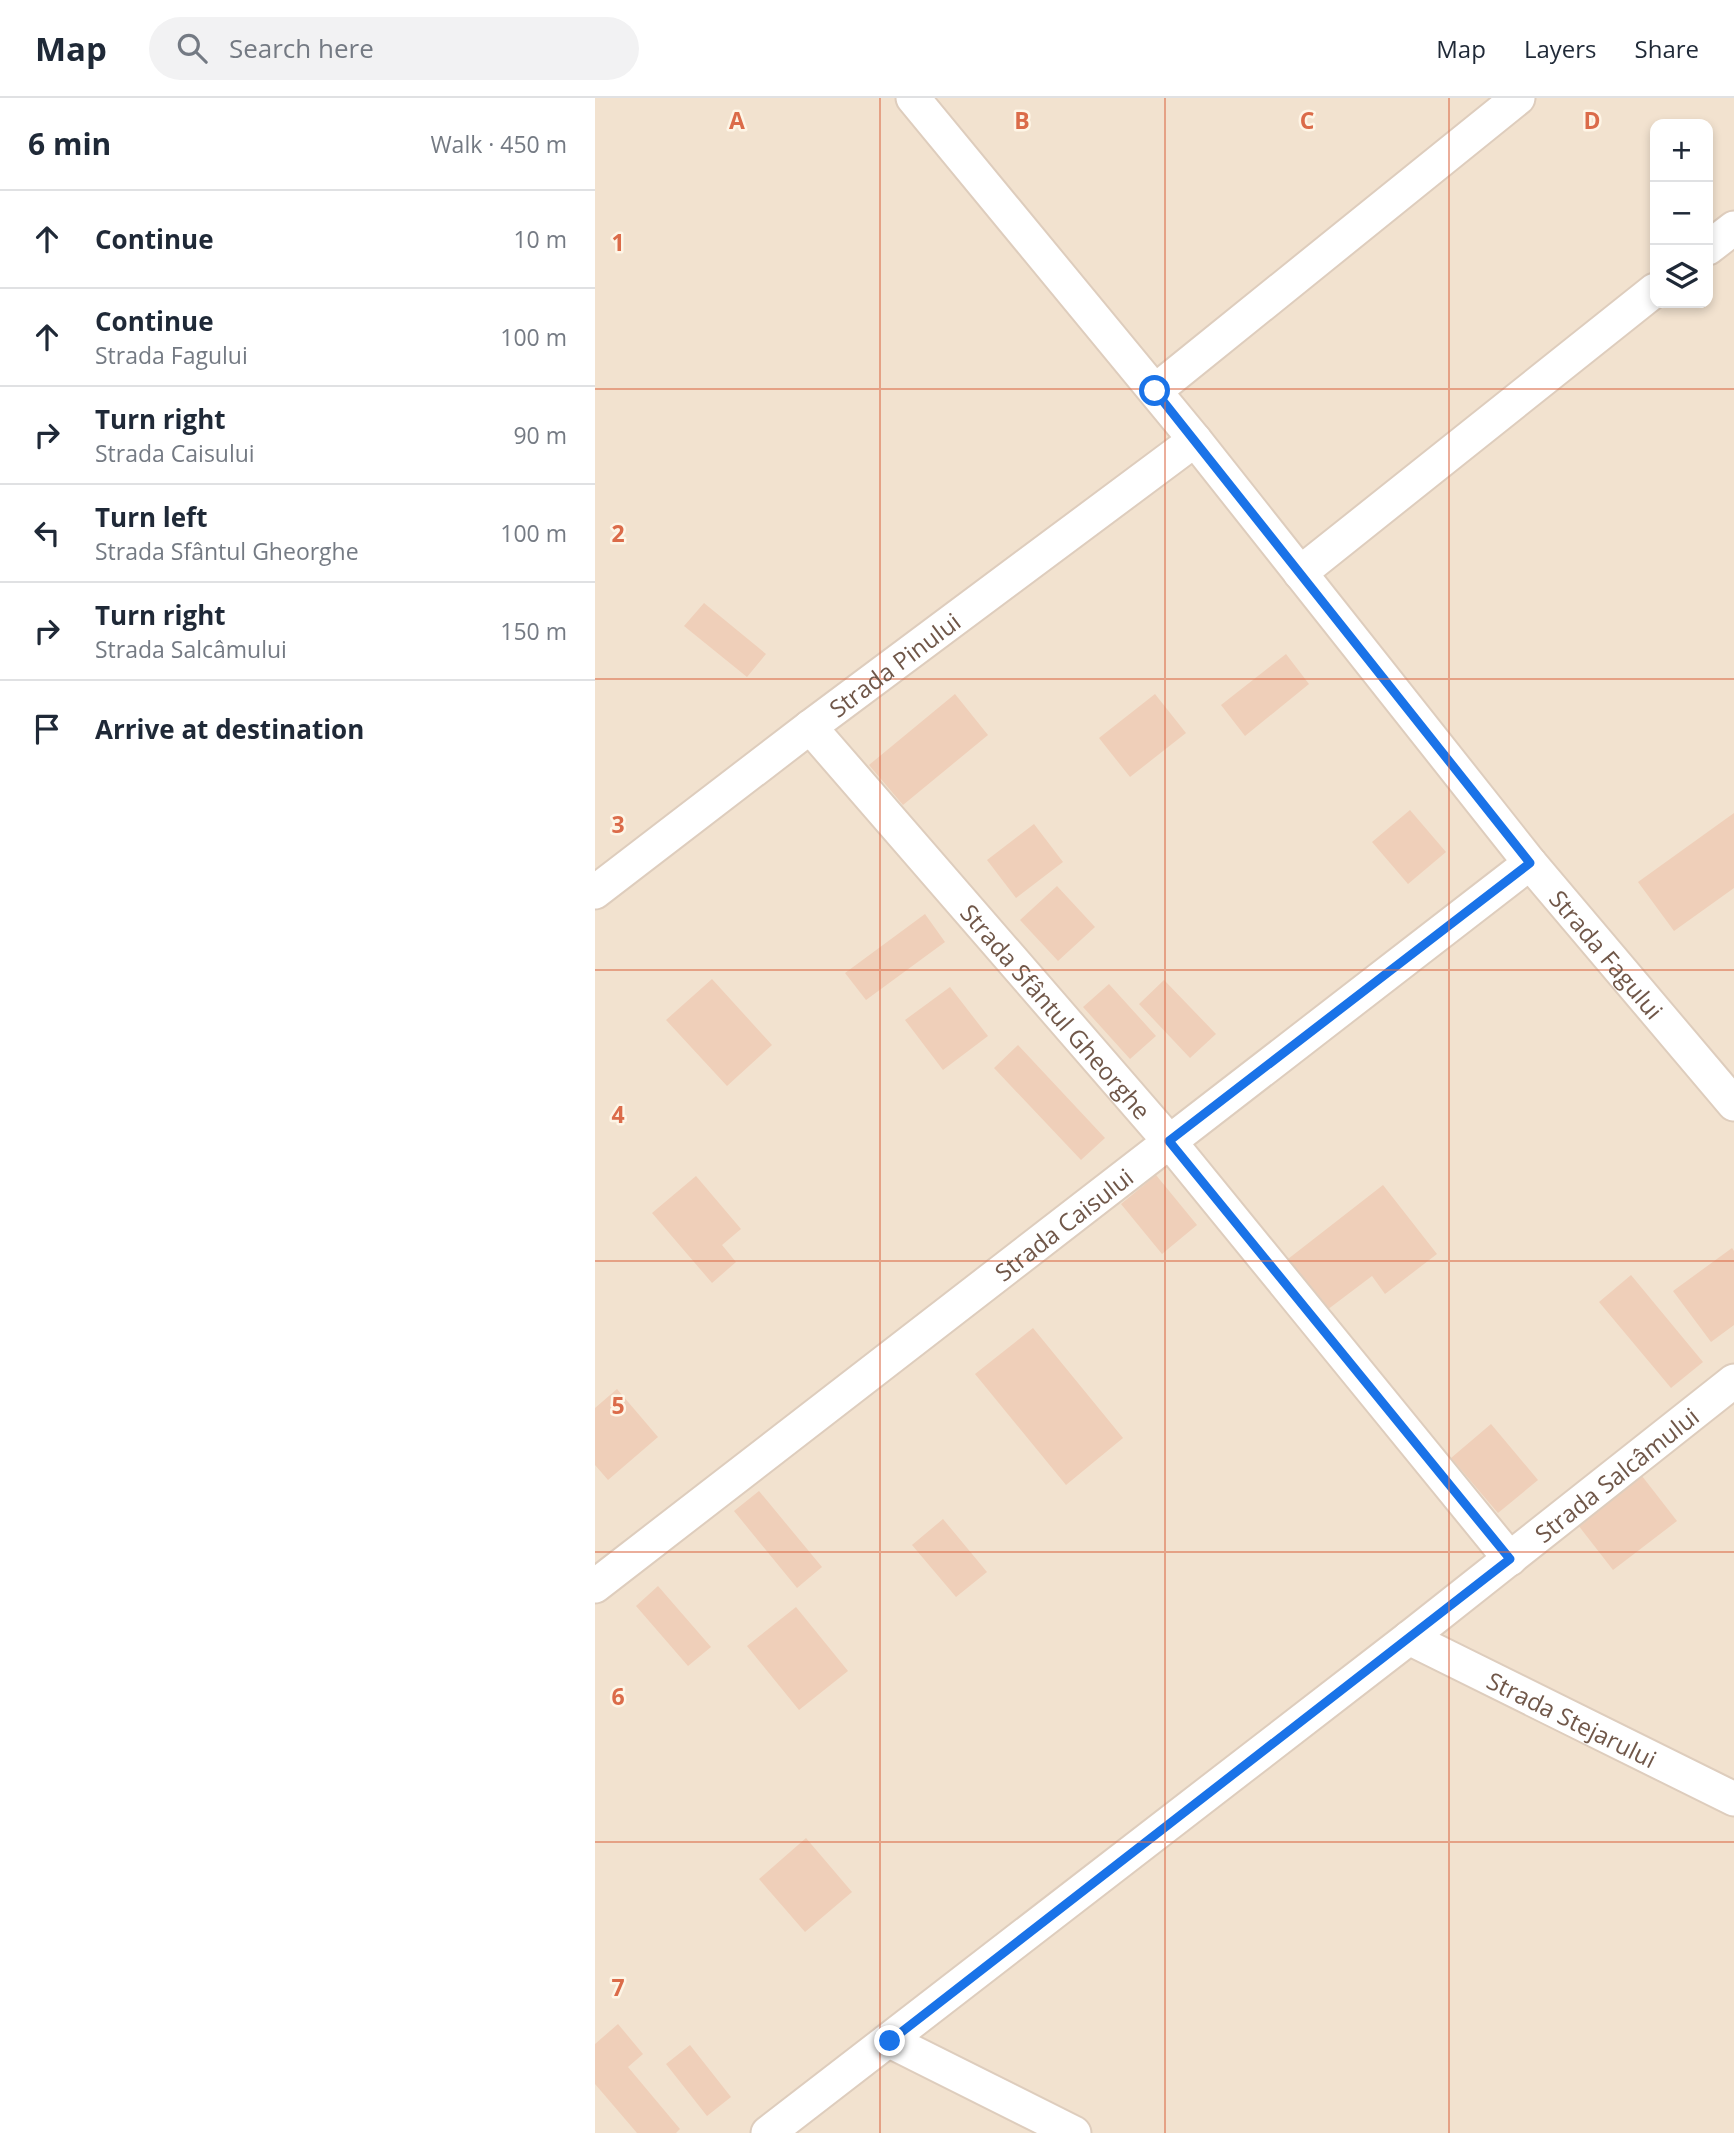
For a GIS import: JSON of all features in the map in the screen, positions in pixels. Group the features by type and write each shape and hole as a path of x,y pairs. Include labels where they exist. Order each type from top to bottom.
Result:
{"street":[{"name":"Strada Fagului","path":"913,98 1195,440 1530,863 1734,1104"},
{"path":"1155,391 1518,98"},
{"path":"1712,245 1734,228"},
{"path":"1300,573 1650,294"},
{"name":"Strada Pinului","path":"595,892 810,727 1195,440"},
{"name":"Strada Sfântul Gheorghe","path":"810,727 1169,1141 1510,1559"},
{"name":"Strada Caisului","path":"595,1586 1530,863"},
{"name":"Strada Salcâmului","path":"768,2133 1409,1638 1734,1381"},
{"name":"Strada Stejarului","path":"1409,1638 1734,1798"},
{"path":"890,2041 1075,2133"}],"shaded area":[{"path":"595,98 1734,98 1734,2133 595,2133"}],"building":[{"path":"704,603 766,654 747,677 684,626"},
{"path":"1286,654 1309,684 1245,736 1221,705"},
{"path":"955,694 988,735 903,805 869,765"},
{"path":"1155,694 1186,733 1130,777 1099,738"},
{"path":"1410,810 1446,852 1408,884 1372,842"},
{"path":"1734,813 1734,888 1674,931 1638,882"},
{"path":"1034,824 1063,862 1016,898 987,860"},
{"path":"1057,886 1095,927 1058,961 1020,920"},
{"path":"925,914 945,942 866,1000 845,973"},
{"path":"712,979 772,1045 727,1086 666,1020"},
{"path":"1164,980 1216,1034 1190,1058 1139,1004"},
{"path":"1109,984 1156,1036 1130,1059 1083,1007"},
{"path":"950,987 988,1036 943,1070 905,1020"},
{"path":"1018,1045 1105,1138 1081,1160 994,1068"},
{"path":"1156,1175 1197,1225 1162,1254 1121,1204"},
{"path":"696,1176 741,1229 722,1245 736,1262 712,1283 652,1213"},
{"path":"1383,1185 1437,1254 1385,1294 1372,1276 1327,1310 1288,1259"},
{"path":"1732,1248 1734,1325 1711,1342 1673,1291"},
{"path":"1631,1275 1703,1362 1671,1388 1599,1302"},
{"path":"1033,1328 1123,1438 1066,1485 975,1374"},
{"path":"617,1389 658,1437 608,1480 595,1465 595,1408"},
{"path":"1491,1424 1538,1480 1498,1513 1451,1458"},
{"path":"1642,1476 1677,1521 1613,1570 1578,1525"},
{"path":"759,1491 822,1567 797,1588 734,1511"},
{"path":"943,1519 987,1572 956,1597 912,1545"},
{"path":"658,1586 711,1647 688,1666 636,1606"},
{"path":"796,1607 848,1671 799,1710 747,1646"},
{"path":"806,1838 852,1892 805,1932 759,1879"},
{"path":"618,2024 643,2054 628,2067 680,2129 676,2133 637,2133 595,2084 595,2044"},
{"path":"690,2045 731,2097 707,2116 666,2064"}],"route":[{"path":"890,2041 1510,1559 1169,1141 1530,863 1155,391"}]}
